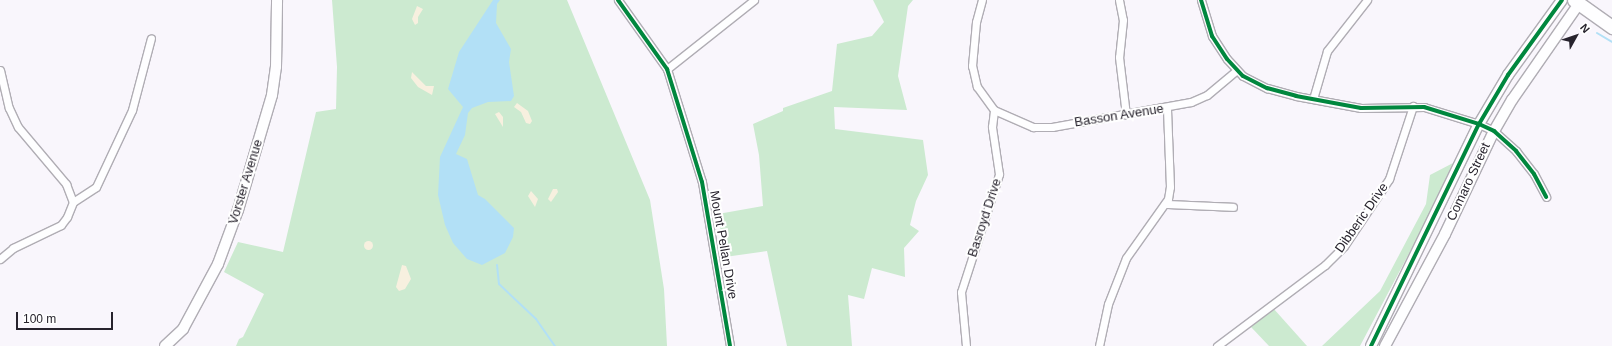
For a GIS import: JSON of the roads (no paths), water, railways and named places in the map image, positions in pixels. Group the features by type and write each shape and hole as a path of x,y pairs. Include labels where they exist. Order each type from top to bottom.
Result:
{"highway":[{"path":"1576,2 1612,27"}],"street":[{"name":"Vorster Avenue","path":"165,346 183,329 218,264 238,210 272,95 276,67 277,0"},
{"name":"Mount Pellan Drive","path":"618,0 667,69 702,182 730,346"},
{"path":"667,69 754,0"},
{"path":"982,0 976,22 972,66 977,87 994,110"},
{"path":"1119,0 1123,20 1119,57 1126,115"},
{"path":"1201,0 1212,36 1236,71 1267,88 1313,99 1365,108 1413,106 1443,111 1479,124 1494,131 1526,162 1546,197"},
{"path":"1313,99 1327,51 1367,0"},
{"name":"Comaro Street","path":"1371,346 1479,124 1508,75 1562,0"},
{"name":"Comaro Street","path":"1385,346 1445,234 1494,131 1576,2"},
{"path":"0,259 13,248 61,225 69,214 73,202 96,187 122,136 132,110 151,38"},
{"path":"0,70 9,108 18,127 66,184 73,202"},
{"name":"Basson Avenue","path":"994,110 1013,120 1038,128 1126,115 1167,108 1204,97 1236,71"},
{"name":"Dibberic Drive","path":"1216,346 1325,265 1344,246 1390,180 1413,106"},
{"path":"1099,346 1108,304 1124,263 1165,204 1170,187 1167,108"},
{"name":"Basroyd Drive","path":"966,346 961,292 999,174 992,127 994,110"},
{"path":"1165,204 1233,207"}],"water":[{"path":"493,0 500,0 497,4 496,23 511,49 509,62 514,96 511,101 488,102 472,108 468,113 465,135 456,154 467,159 478,195 485,199 514,228 513,237 505,253 482,265 467,259 453,243 445,225 438,195 440,157 463,107 448,89 459,52"}],"waterway":[{"path":"1597,33 1612,42"},
{"path":"497,265 499,284 536,319 555,346"}]}
